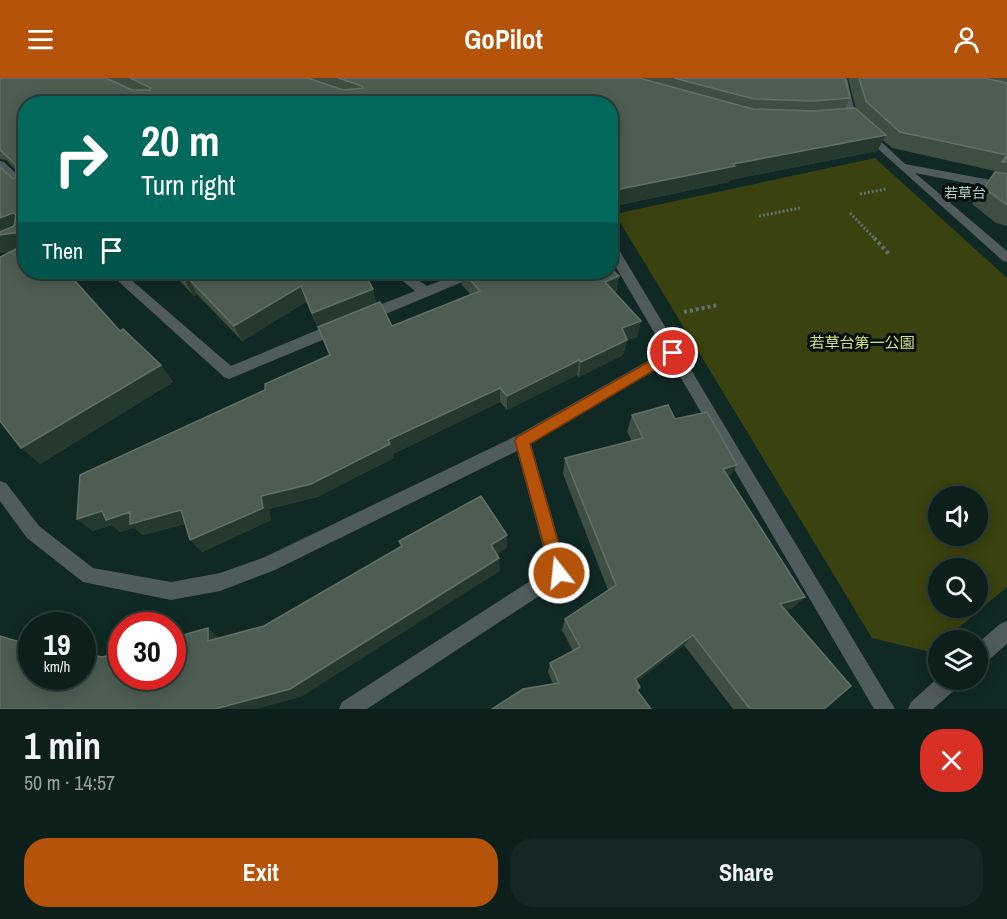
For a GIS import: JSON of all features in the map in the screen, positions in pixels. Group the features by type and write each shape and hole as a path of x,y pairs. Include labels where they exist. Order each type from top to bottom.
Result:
{"street":[{"path":"842,78 845,119 1007,258"},
{"path":"0,164 18,182"},
{"path":"901,166 1007,188"},
{"path":"618,259 885,709"},
{"path":"122,279 229,374 456,279"},
{"path":"408,279 425,291"},
{"path":"0,488 33,532 89,576 171,591 220,582 269,564 522,441 673,353"},
{"path":"349,709 559,573 522,441"},
{"path":"988,647 1007,631"},
{"path":"918,709 940,690"}],"path":[{"path":"759,216 800,208"},
{"path":"850,213 890,255"}],"green space":[{"name":"若草台第一公園","path":"875,158 1007,278 1007,587 988,603 988,558 928,558 928,618 970,618 956,630 928,630 928,652 872,638 618,219 618,213"}],"building":[{"path":"0,78 106,78 132,90 149,90 151,88 130,78 308,78 343,90 363,88 338,78 639,78 753,109 813,111 855,108 886,135 733,164 735,166 618,189 618,96 18,96 18,232 0,235 0,232 14,226 16,215 13,213 0,218 0,167 13,179 16,178 16,165 0,150"},
{"path":"674,78 845,78 850,98 812,101 754,99"},
{"path":"859,78 984,78 1007,83 1007,155 900,132 866,101"},
{"path":"995,172 1007,174 1007,205 984,188"},
{"path":"18,248 18,279 73,279 120,331 123,329 161,365 21,448 0,421 0,257"},
{"path":"189,279 368,279 373,289 312,313 301,286 234,326"},
{"path":"469,279 612,279 605,282 641,321 622,328 627,340 581,362 579,360 507,396 500,388 388,440 390,444 311,484 261,496 263,508 190,540 181,510 130,524 130,512 106,520 102,511 77,519 80,475 265,390 265,384 330,355 318,327 380,302 392,326 480,291"},
{"path":"668,405 675,419 707,412 737,465 723,469 805,597 780,604 851,686 824,709 750,709 693,635 635,679 640,687 637,690 651,709 492,709 523,689 559,683 550,663 580,647 565,619 616,585 565,458 643,438 632,415"},
{"path":"481,496 507,535 491,545 499,558 290,689 215,709 0,709 0,636 18,641 18,690 96,690 96,656 108,656 108,690 186,690 186,634 208,628 208,641 264,626 402,546 399,541"}],"district":[{"name":"若草台","path":"965,193"}],"route":[{"path":"559,573 522,441 673,353"}]}
